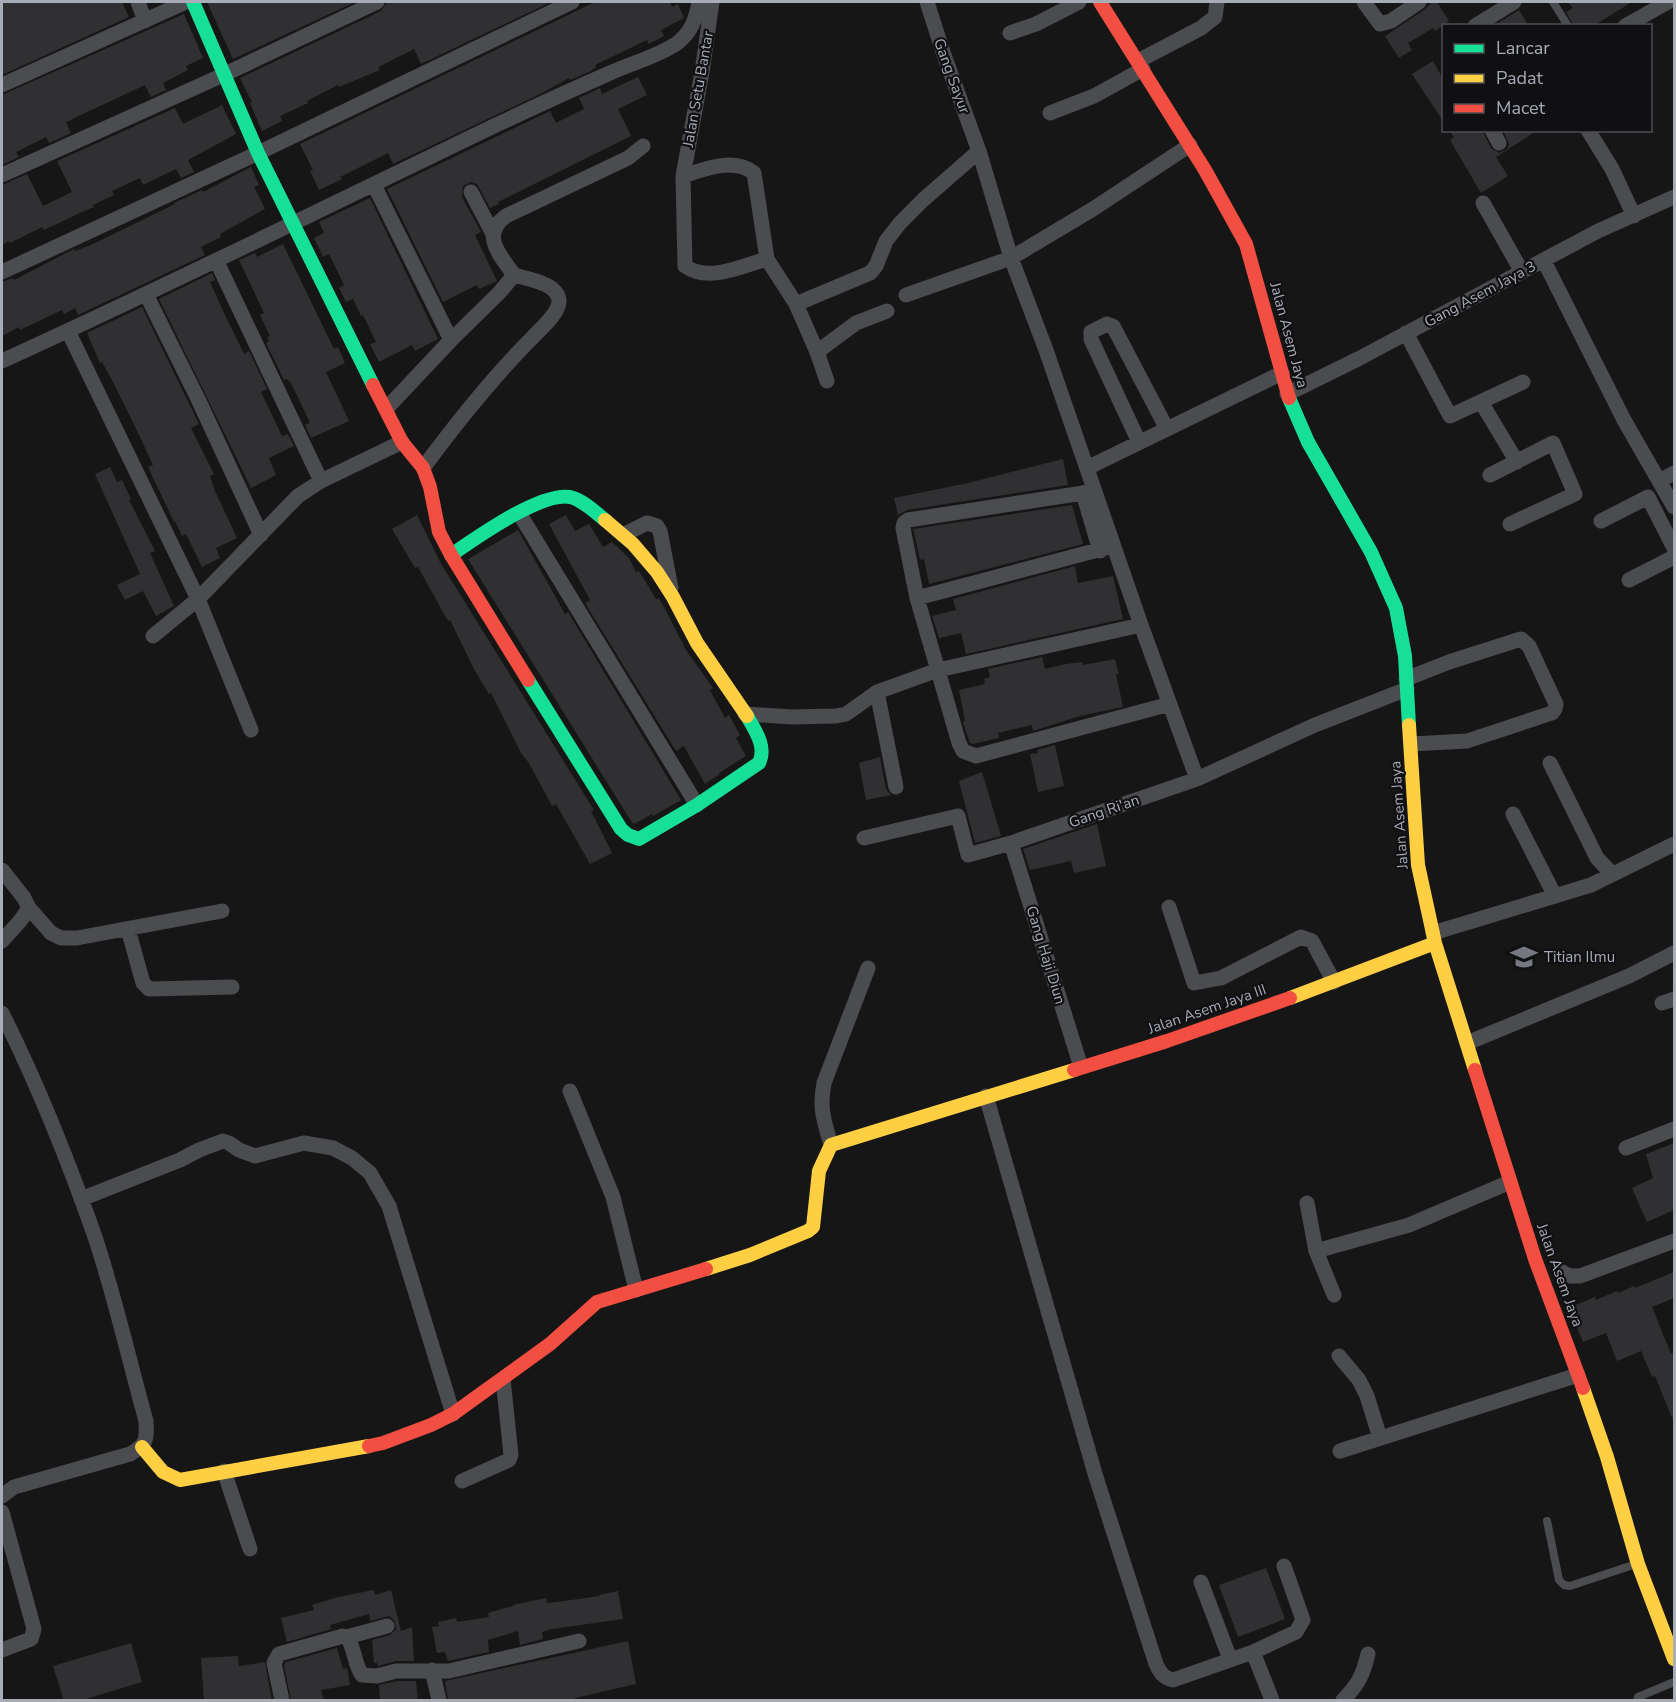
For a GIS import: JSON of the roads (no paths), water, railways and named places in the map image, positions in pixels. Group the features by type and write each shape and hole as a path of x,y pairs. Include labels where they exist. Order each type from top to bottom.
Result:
{"street":[{"path":"138,2 145,21"},
{"path":"2,85 186,2"},
{"path":"193,2 223,75 292,223 402,442 423,468 430,488 439,532 451,555 621,829 628,835 639,839 697,805 754,767 764,755 762,745 745,714 699,647 673,597 636,547 585,505 570,496 548,500 519,513 451,555"},
{"path":"2,175 377,2"},
{"path":"2,272 258,153 572,2"},
{"path":"2,361 216,262 532,108 664,51 688,35 695,21 699,2"},
{"name":"Jalan Setu Bantar","path":"712,2 683,176 685,266 694,272 714,274 766,259"},
{"name":"Gang Sayur","path":"927,2 979,151 1011,258 1087,468 1088,491 1107,549 1140,625 1197,779"},
{"path":"1010,33 1036,24 1079,2"},
{"name":"Jalan Asem Jaya","path":"1100,2 1221,196 1245,244 1287,394 1308,441 1385,579 1396,608 1402,632 1407,684 1418,865 1434,938 1534,1259 1548,1289 1607,1457 1638,1564 1674,1659"},
{"path":"1050,113 1094,96 1201,28 1215,17 1217,2"},
{"path":"1364,2 1380,24 1391,21 1419,2"},
{"path":"1478,24 1514,2"},
{"path":"1629,24 1668,2"},
{"path":"1589,132 1612,169 1634,216"},
{"path":"906,295 1011,258 1093,209 1190,145"},
{"path":"493,234 496,224 507,216 628,158 643,146"},
{"path":"796,304 870,273 876,266 886,241 900,223 922,200 979,151"},
{"path":"683,176 720,165 746,167 754,173 766,259 796,304 817,351 827,381"},
{"path":"374,185 451,340"},
{"path":"423,468 457,421 510,360 547,322 558,306 557,294 552,288 514,275 496,249 493,234 471,192"},
{"name":"Gang Asem Jaya 3","path":"1287,394 1598,231 1674,197"},
{"path":"1483,203 1522,272"},
{"path":"1544,261 1624,420 1661,480 1674,507"},
{"path":"216,262 321,482"},
{"path":"386,409 514,275"},
{"path":"146,294 199,400 261,536"},
{"path":"817,351 856,323 887,311"},
{"path":"1139,442 1090,339 1091,332 1107,324 1113,326 1167,429"},
{"path":"68,331 198,600 251,730"},
{"path":"1406,333 1450,416 1523,382"},
{"path":"1087,468 1282,373"},
{"path":"1481,402 1516,462"},
{"path":"153,636 198,600 298,496 321,482 402,442"},
{"path":"1490,475 1553,443 1575,494 1510,524"},
{"path":"1661,480 1674,473"},
{"path":"1088,491 908,520 904,523 903,528 917,598 959,743 963,751 976,756 1170,704"},
{"path":"1601,521 1648,497 1674,548"},
{"path":"519,513 697,805"},
{"path":"623,535 647,523 657,526 660,531 673,597"},
{"path":"917,598 1107,549"},
{"path":"1629,580 1674,556"},
{"path":"745,714 792,717 846,714 877,692 938,670 1140,625"},
{"name":"Gang Ri'an","path":"864,838 958,816 968,855 1011,843 1197,779 1407,684 1449,662 1521,639 1529,646 1556,704 1552,713 1467,741 1410,744"},
{"path":"877,692 896,787"},
{"path":"1550,763 1597,858 1612,874"},
{"path":"1513,814 1555,896"},
{"name":"Gang Haji Diun","path":"1011,843 1081,1067"},
{"path":"1434,938 1591,885 1674,844"},
{"path":"2,870 29,908 51,933 61,938 77,938 222,911"},
{"path":"1169,907 1194,983 1221,978 1301,937 1312,941 1334,982"},
{"path":"2,942 26,915 29,908"},
{"path":"128,928 143,982 149,989 232,987"},
{"name":"Jalan Asem Jaya III","path":"831,1145 1178,1037 1334,982 1434,938"},
{"path":"1467,1043 1629,976 1674,953"},
{"path":"142,1447 163,1474 171,1479 180,1480 382,1443 431,1425 453,1414 550,1344 597,1302 750,1255 808,1231 813,1227 819,1167 825,1152 831,1145 821,1111 822,1091 868,968"},
{"path":"2,1013 26,1062 63,1149 95,1239 146,1421 147,1438 142,1447 130,1454 14,1487 2,1496"},
{"path":"570,1091 613,1197 636,1290"},
{"path":"986,1096 1096,1477 1156,1664 1162,1674 1167,1679 1173,1680 1253,1652 1296,1632 1304,1620 1284,1566"},
{"path":"1626,1148 1674,1129"},
{"path":"81,1199 223,1141 239,1150 255,1155 304,1143 333,1148 352,1158 370,1173 390,1206 453,1414"},
{"path":"1316,1251 1409,1225 1510,1182"},
{"path":"1307,1203 1316,1251 1334,1295"},
{"path":"1562,1272 1570,1276 1580,1276 1674,1241"},
{"path":"1339,1356 1359,1380 1367,1396 1380,1438"},
{"path":"1340,1451 1578,1375"},
{"path":"462,1480 509,1460 511,1455 503,1379"},
{"path":"224,1471 250,1549"},
{"path":"2,1512 34,1629 31,1639 2,1650"},
{"path":"1201,1582 1230,1659"},
{"path":"282,1701 274,1663 279,1654 387,1626"},
{"path":"347,1636 351,1642 358,1670 362,1675 377,1676 396,1671 461,1669 579,1641"},
{"path":"1253,1652 1272,1701"},
{"path":"1343,1701 1356,1688 1364,1672 1368,1654"},
{"path":"432,1670 439,1701"}],"lane":[{"path":"1553,2 1567,24"},
{"path":"1546,1521 1559,1580 1564,1585 1570,1586 1638,1564"},
{"path":"1637,1701 1638,1697 1644,1693 1674,1682"}],"place":[{"name":"Titian Ilmu","path":"1524,957"}]}
